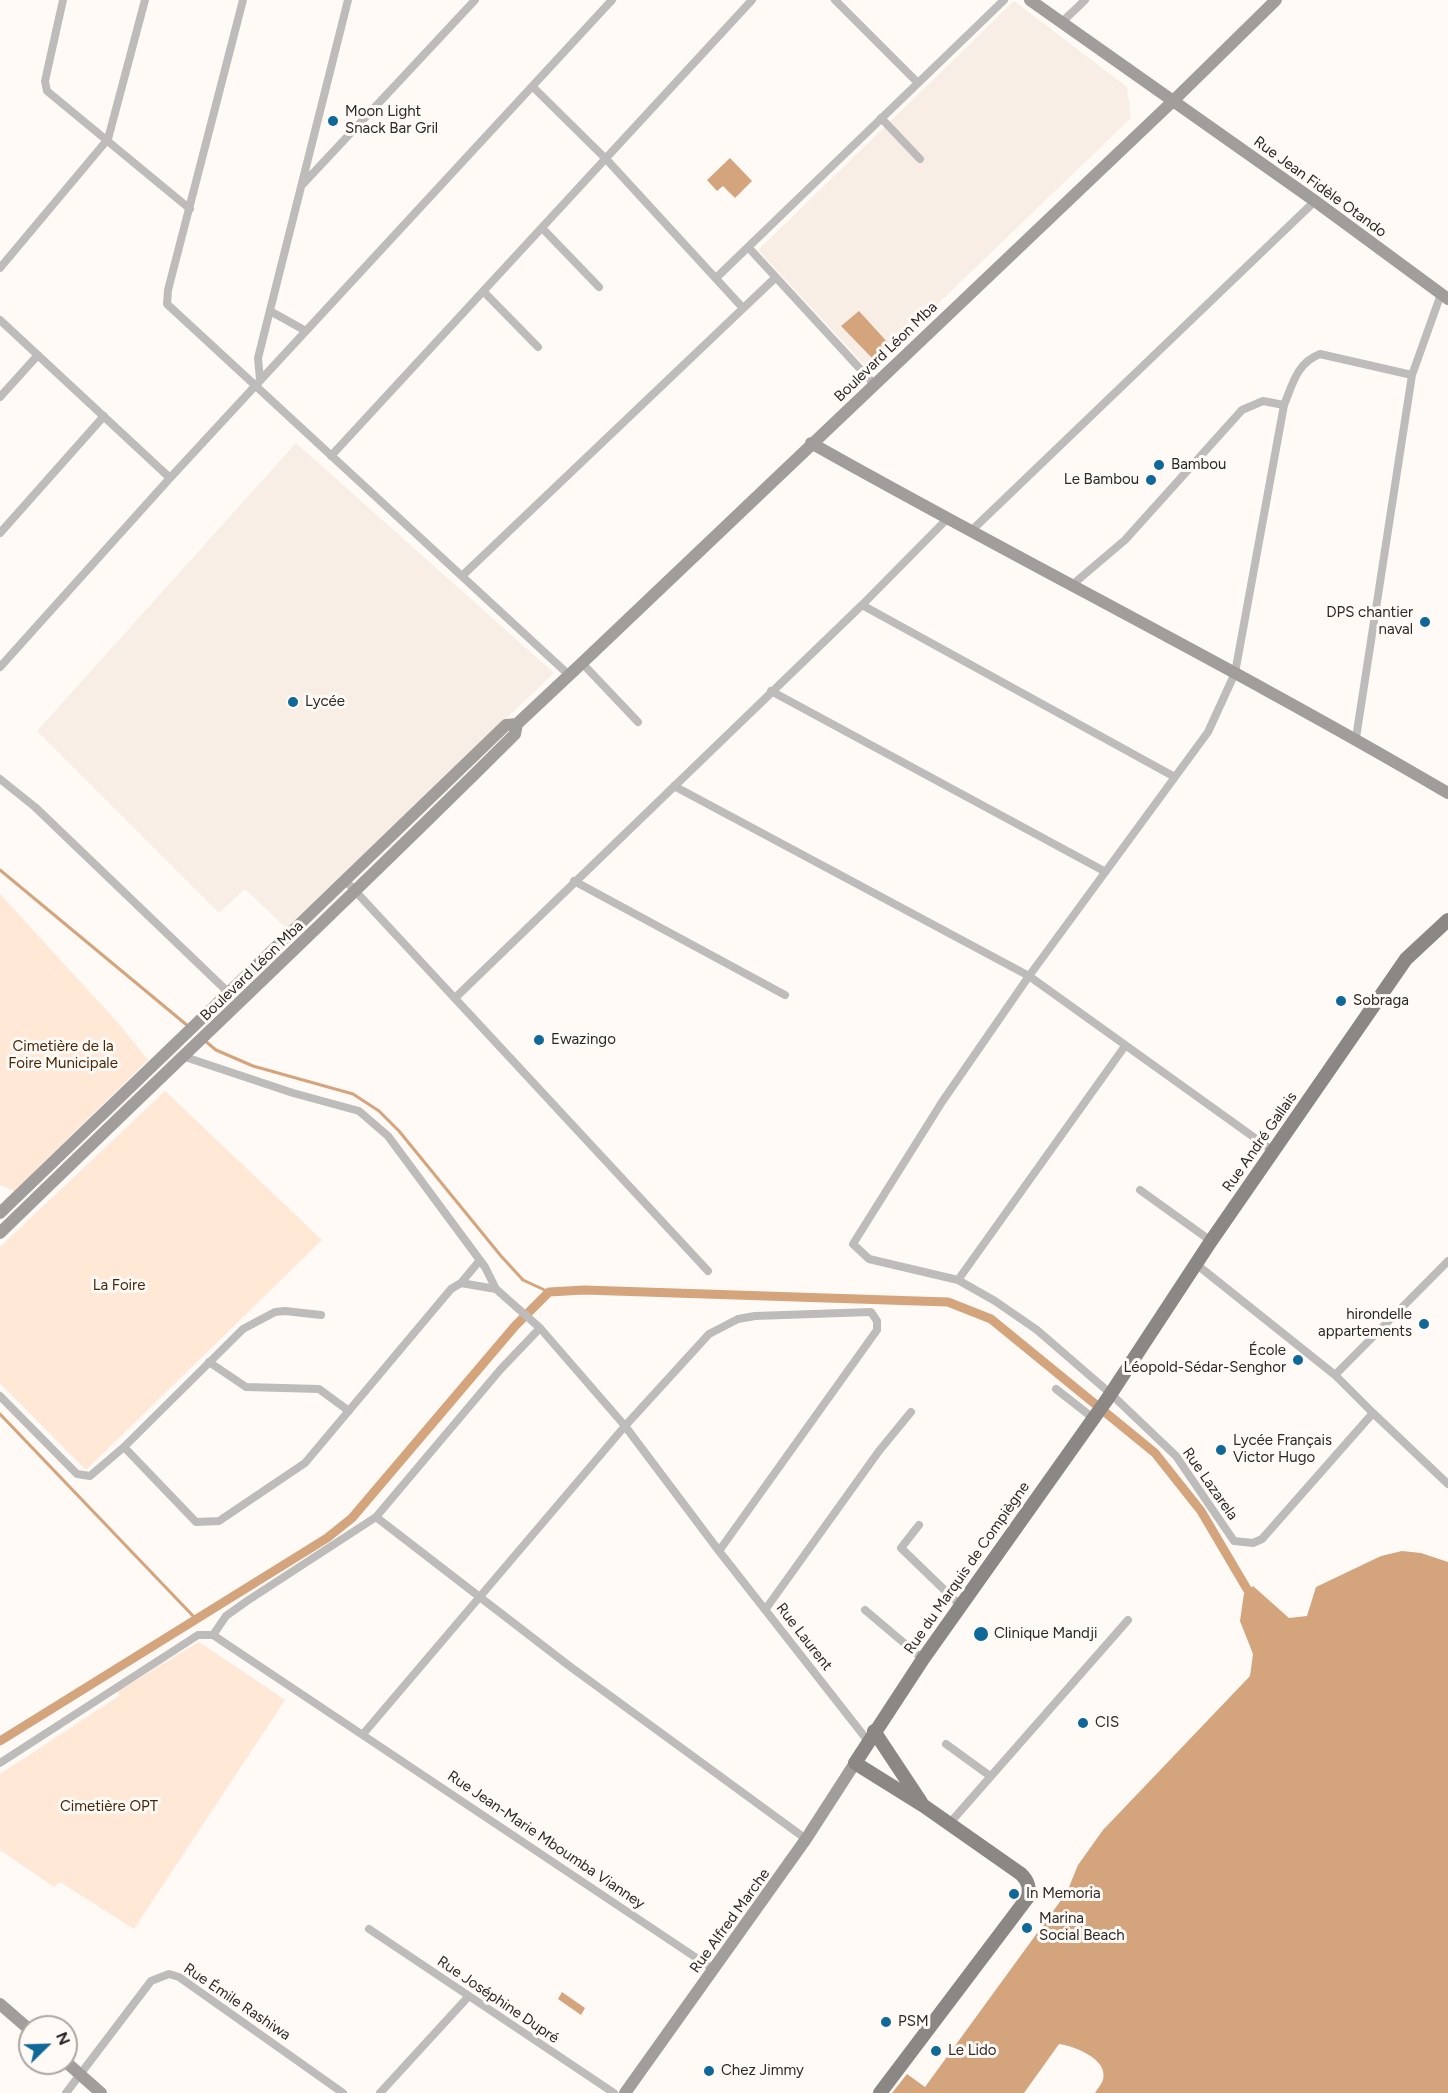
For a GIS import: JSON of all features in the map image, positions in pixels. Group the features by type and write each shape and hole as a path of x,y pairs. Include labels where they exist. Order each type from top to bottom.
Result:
{"main road":[{"name":"Rue André Gallais","path":"1110,1396 1211,1241 1406,959 1448,920"},
{"name":"Rue du Marquis de Compiègne","path":"855,1763 923,1659 1110,1396"},
{"path":"871,1736 924,1806"},
{"path":"855,1763 924,1806 1021,1874 1028,1884 1028,1897 880,2093"}],"street":[{"path":"63,0 45,87 47,92 108,139 190,209"},
{"path":"0,268 108,139 145,0"},
{"path":"243,0 168,290 167,304 258,383 331,456 463,575 569,675"},
{"path":"258,383 257,364 348,0"},
{"path":"302,185 475,0"},
{"path":"0,666 170,478 612,0"},
{"path":"331,456 607,160 752,0"},
{"path":"835,0 918,82"},
{"path":"716,278 1004,0"},
{"name":"Rue Jean Fidèle Otando","path":"1030,0 1316,201 1444,296"},
{"path":"1062,23 1085,0"},
{"name":"Boulevard Léon Mba","path":"0,1233 356,892 515,734 517,724 1173,101 1276,0"},
{"path":"533,87 607,160 742,307"},
{"path":"881,118 920,159"},
{"path":"970,532 1316,201"},
{"path":"543,229 599,287"},
{"path":"748,247 874,384"},
{"path":"463,575 775,278"},
{"path":"484,292 538,347"},
{"path":"1356,738 1412,375 1444,296"},
{"path":"270,311 306,331"},
{"path":"0,320 170,478"},
{"path":"1029,976 1173,776 1208,732 1235,673 1284,405 1301,366 1308,359 1320,354 1412,375"},
{"path":"0,397 38,355"},
{"path":"1072,585 1125,540 1242,410 1263,401 1284,405"},
{"path":"0,533 104,416"},
{"path":"811,443 946,520 1356,738 1448,793"},
{"path":"455,998 946,520"},
{"path":"861,605 1173,776"},
{"path":"582,663 638,722"},
{"path":"771,691 1104,871"},
{"name":"Boulevard Léon Mba","path":"0,1214 506,725 517,724"},
{"path":"0,779 35,807 229,993"},
{"path":"674,786 1029,976 1273,1151"},
{"path":"345,880 708,1271"},
{"path":"574,881 785,995"},
{"name":"Rue Lazarela","path":"1029,976 942,1102 853,1244 869,1259 957,1280 995,1301 1037,1330 1176,1456 1234,1542 1243,1544 1262,1539 1373,1413"},
{"path":"957,1280 1125,1046"},
{"name":"Rue Laurent","path":"185,1058 293,1093 359,1111 388,1136 480,1260 496,1288 537,1325 625,1426 765,1610 871,1736"},
{"path":"1140,1190 1211,1241"},
{"path":"124,1447 196,1521 212,1523 274,1486 305,1463 452,1289 461,1283 480,1260"},
{"path":"1335,1375 1448,1261"},
{"path":"1196,1264 1335,1375 1448,1484"},
{"path":"461,1283 496,1288"},
{"path":"0,1396 77,1474 90,1476 124,1447 243,1329 266,1315 285,1311 321,1316"},
{"path":"364,1733 625,1426 710,1334 738,1319 755,1316 871,1312 877,1321 877,1330 719,1551"},
{"path":"0,1763 198,1635 213,1635 226,1616 376,1517 537,1325"},
{"path":"209,1362 246,1387 319,1389 349,1411"},
{"path":"1056,1389 1095,1416"},
{"path":"765,1610 879,1451 911,1412"},
{"path":"376,1517 479,1599 806,1839"},
{"path":"919,1525 901,1548 961,1606"},
{"path":"865,1610 923,1659"},
{"path":"949,1824 1128,1620"},
{"name":"Rue Jean-Marie Mboumba Vianney","path":"213,1635 364,1733 713,1969"},
{"path":"946,1744 990,1776"},
{"name":"Rue Alfred Marche","path":"625,2093 806,1839 855,1763"},
{"name":"Rue Joséphine Dupré","path":"369,1929 614,2093"},
{"name":"Rue Émile Rashiwa","path":"80,2075 151,1981 169,1974 179,1977 343,2093"},
{"path":"380,2093 468,1997"},
{"path":"0,2004 18,2020"},
{"path":"66,2093 80,2075 101,2093"}],"shaded area":[{"path":"1014,1 1127,87 1131,118 869,370 758,250"},
{"path":"730,158 752,181 735,198 723,186 717,191 707,180"},
{"path":"859,311 889,344 873,359 841,326"},
{"name":"Lycée","path":"296,443 554,673 286,928 245,889 219,913 37,731"},
{"path":"1402,1551 1421,1553 1448,1562 1448,2093 1095,2093 1103,2080 1101,2066 1089,2055 1059,2044 1024,2093 892,2093 907,2074 925,2087 1067,1892 1078,1865 1103,1830 1250,1676 1253,1654 1240,1621 1244,1593 1253,1586 1289,1618 1307,1616 1316,1587 1381,1556"},
{"path":"562,1992 585,2008 581,2015 558,1999"}],"green space":[{"name":"Cimetière de la Foire Municipale","path":"0,894 118,1023 148,1060 14,1191 0,1185"},
{"name":"La Foire","path":"165,1091 322,1240 86,1470 0,1383 0,1247"},
{"name":"Cimetière OPT","path":"199,1642 285,1700 134,1929 60,1882 54,1887 0,1850 0,1774 119,1696 118,1691"}],"waterway":[{"path":"0,870 188,1026"},
{"path":"204,1040 216,1050 253,1066 353,1094 379,1111 399,1131 523,1280 549,1292"},
{"path":"0,1741 327,1538 352,1518 515,1326 549,1292 584,1290 948,1302 991,1319 1155,1453 1201,1511 1247,1589"},
{"path":"0,1414 196,1619"}],"place":[{"name":"Moon Light Snack Bar Gril","path":"333,121"},
{"name":"Bambou","path":"1159,465"},
{"name":"Le Bambou","path":"1151,480"},
{"name":"DPS chantier naval","path":"1425,622"},
{"name":"Lycée","path":"293,702"},
{"name":"Sobraga","path":"1341,1001"},
{"name":"Ewazingo","path":"539,1040"},
{"name":"hirondelle appartements","path":"1424,1324"},
{"name":"École Léopold-Sédar-Senghor","path":"1298,1360"},
{"name":"Lycée Français Victor Hugo","path":"1221,1450"},
{"name":"Clinique Mandji","path":"981,1634"},
{"name":"CIS","path":"1083,1723"},
{"name":"In Memoria","path":"1014,1894"},
{"name":"Marina Social Beach","path":"1027,1928"},
{"name":"PSM","path":"886,2022"},
{"name":"Le Lido","path":"936,2051"},
{"name":"Chez Jimmy","path":"709,2071"}]}
